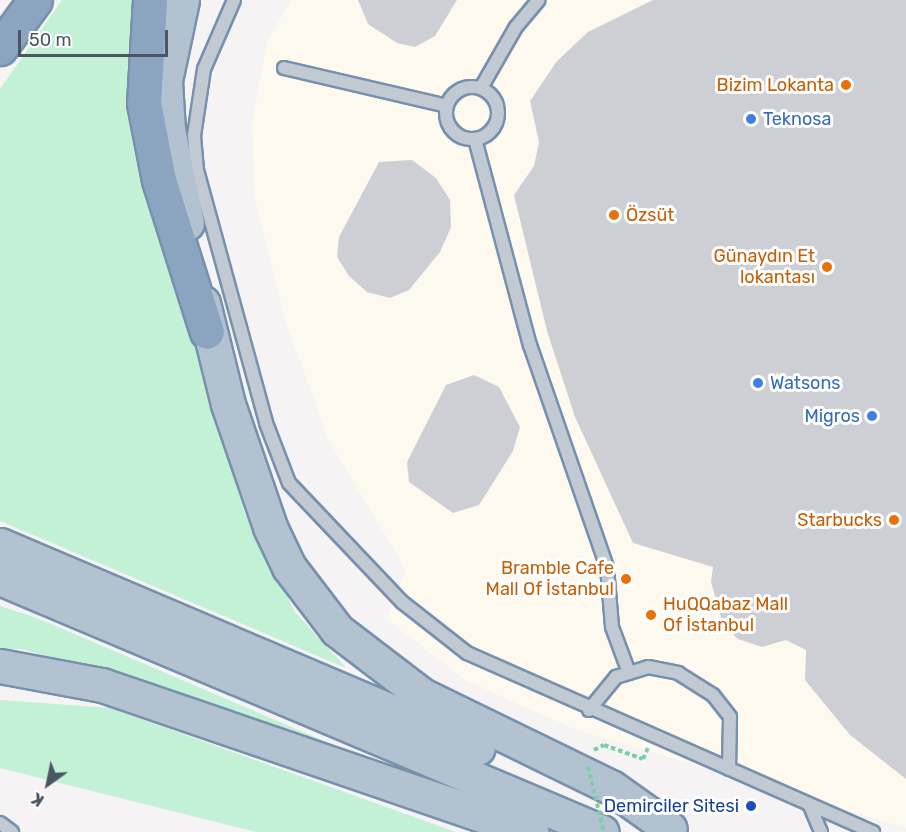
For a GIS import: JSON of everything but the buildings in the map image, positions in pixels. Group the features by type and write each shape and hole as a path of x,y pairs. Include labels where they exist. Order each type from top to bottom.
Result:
{"highway":[{"path":"0,26 16,0"},
{"path":"0,48 35,0"},
{"path":"150,0 144,103 159,180 207,332"}],"main road":[{"path":"182,0 169,48 168,130 199,269 207,332 270,527 289,567 337,630 422,695 611,787 679,831"},
{"path":"0,545 679,831"},
{"path":"0,578 603,832"},
{"path":"0,666 102,685 532,832"}],"lane":[{"path":"234,0 204,69 194,136 197,170 266,423 289,483 402,602 467,653 652,739 873,832"},
{"path":"481,88 516,27 539,0"},
{"path":"284,68 447,106"},
{"path":"464,88 481,88 495,99 498,116 490,132 475,139 452,130 447,106 464,88"},
{"path":"475,139 530,345 604,557 612,627 629,673"},
{"path":"589,710 616,677 648,668 678,672 713,694 730,717 729,770"},
{"path":"809,805 821,832"},
{"path":"848,822 866,832"},
{"path":"0,823 12,832"}],"path":[{"path":"603,832 588,767 592,753 604,745 643,759 652,739"}],"shaded area":[{"path":"291,0 906,0 906,828 574,729 467,681 386,619 406,570 329,441 285,320 254,194 252,122 267,42"}],"green space":[{"path":"62,0 136,0 200,355 245,514 295,612 346,668 0,521 0,89"},
{"path":"0,606 37,618 392,770 124,677 21,649 0,649"},
{"path":"0,700 110,708 456,832 256,832 0,768"}],"place":[{"name":"Bizim Lokanta","path":"846,85"},
{"name":"Teknosa","path":"751,119"},
{"name":"Özsüt","path":"614,215"},
{"name":"Günaydın Et lokantası","path":"827,267"},
{"name":"Watsons","path":"758,383"},
{"name":"Migros","path":"872,416"},
{"name":"Starbucks","path":"894,520"},
{"name":"Bramble Cafe Mall Of İstanbul","path":"626,579"},
{"name":"HuQQabaz Mall Of İstanbul","path":"651,615"},
{"name":"Demirciler Sitesi","path":"751,806"}]}
